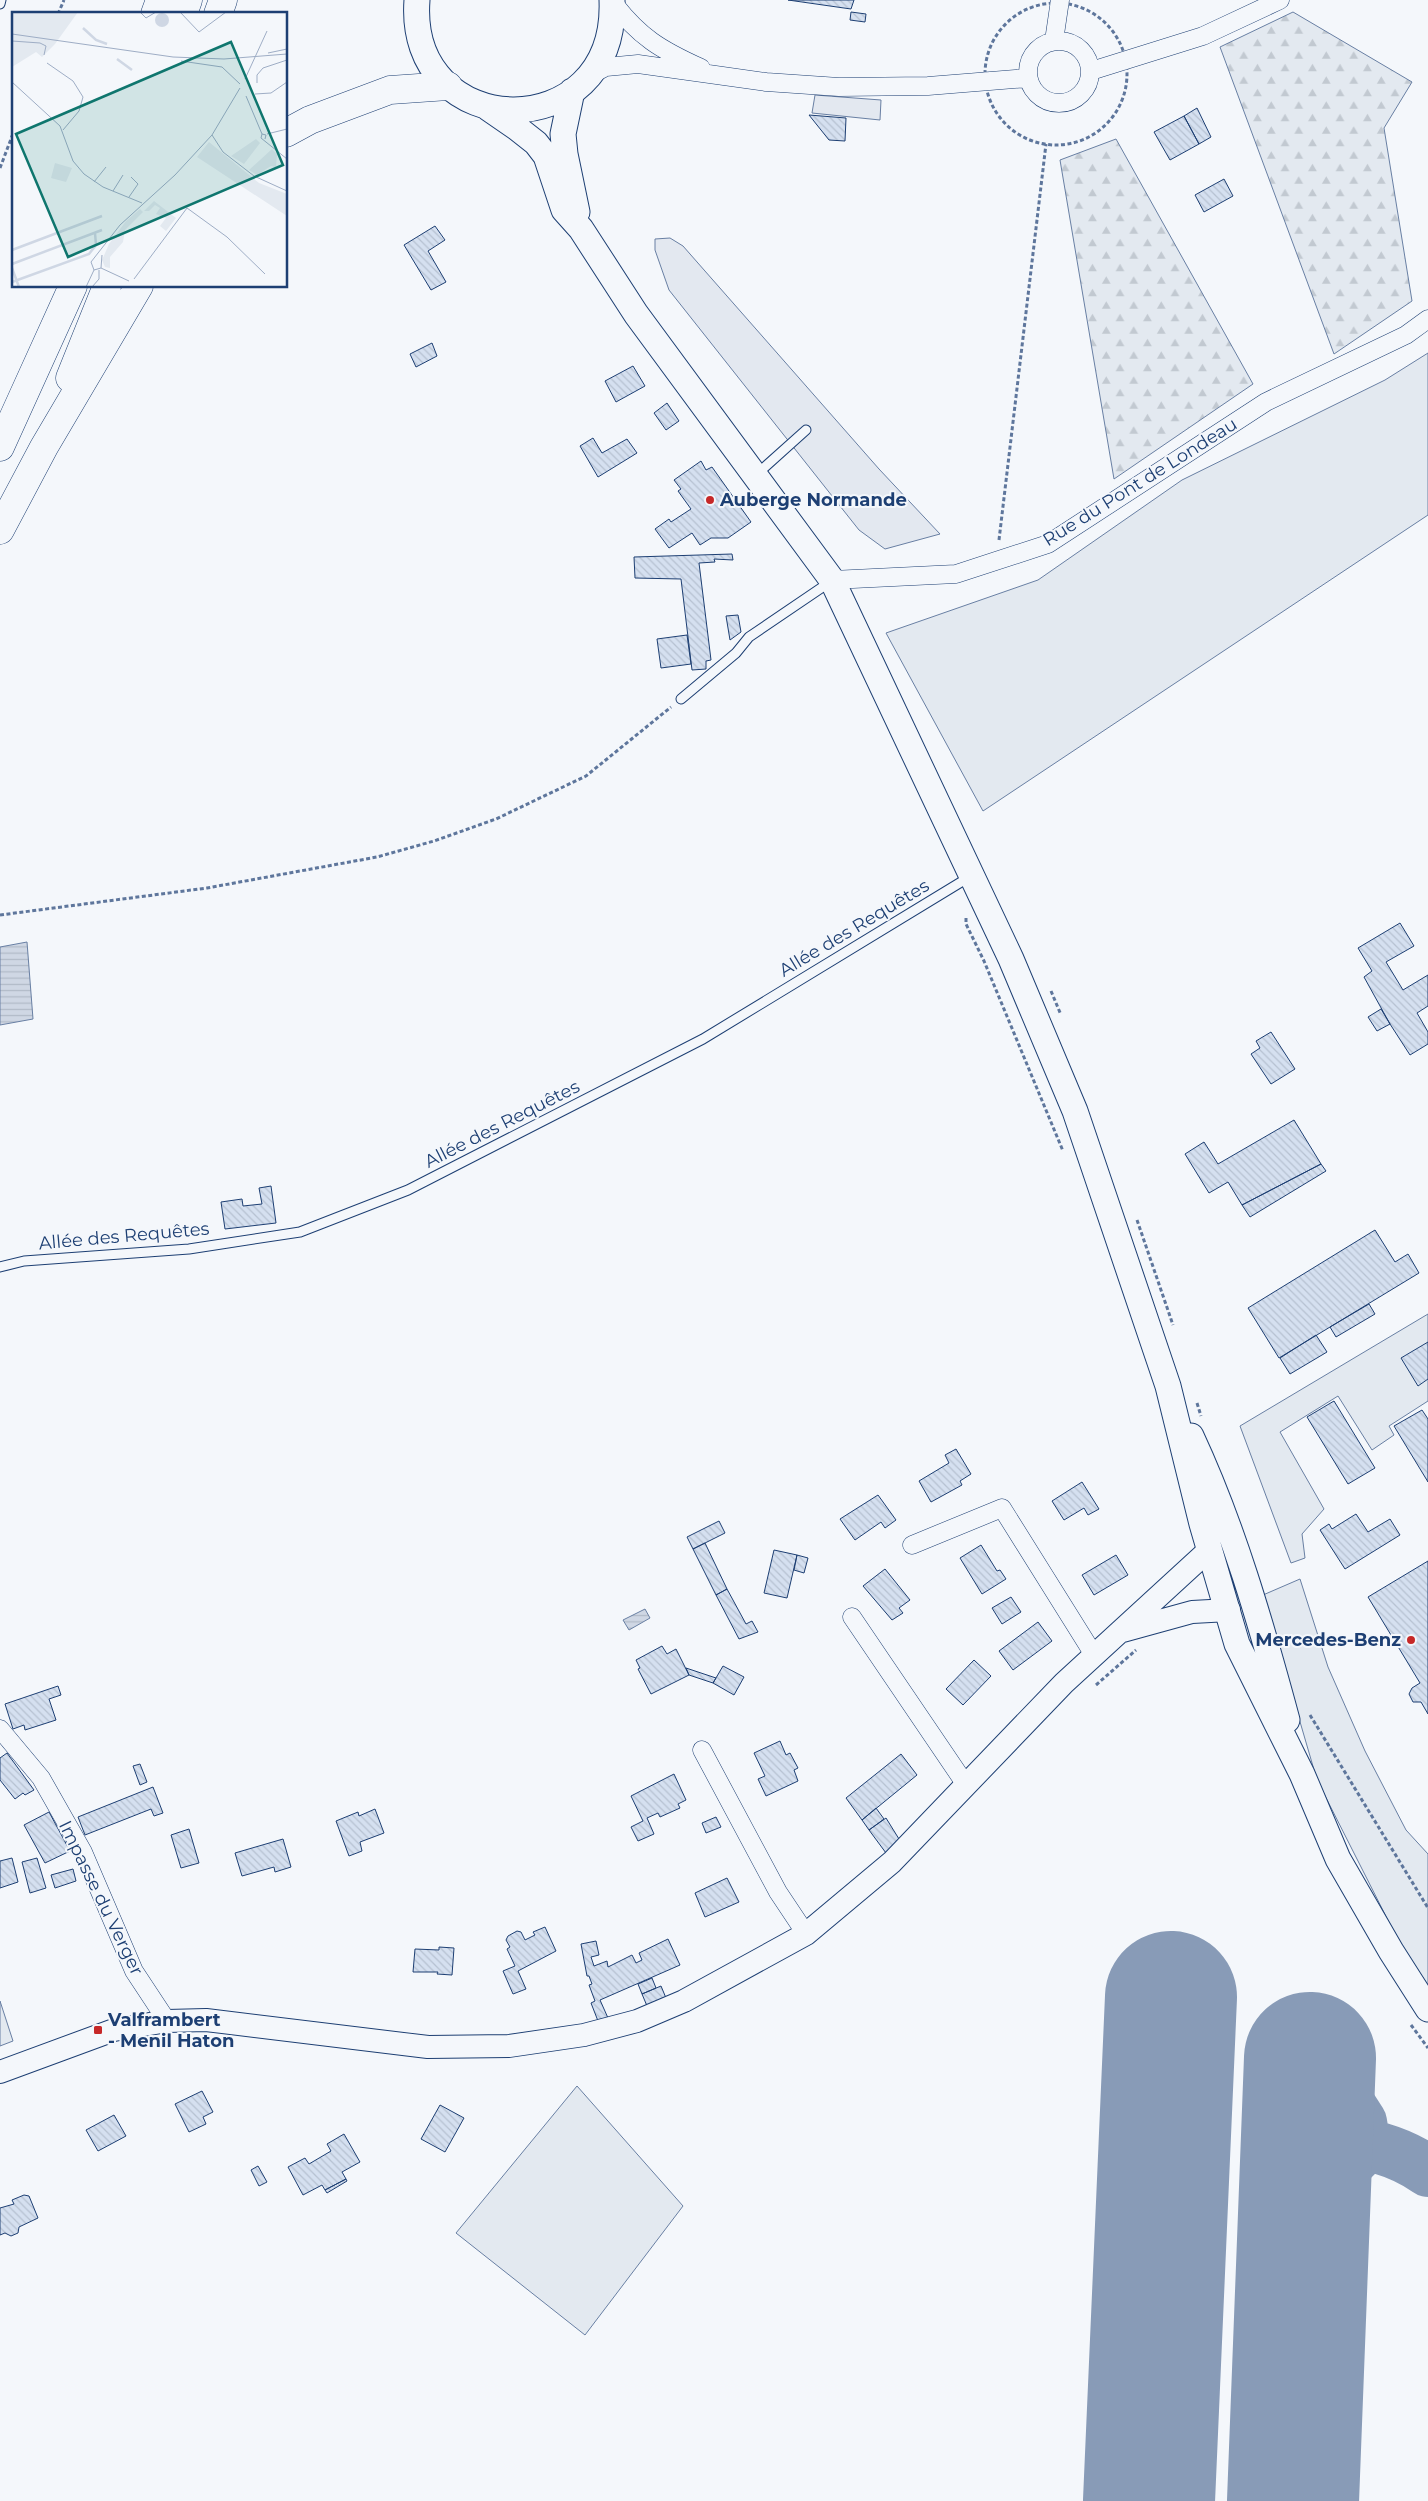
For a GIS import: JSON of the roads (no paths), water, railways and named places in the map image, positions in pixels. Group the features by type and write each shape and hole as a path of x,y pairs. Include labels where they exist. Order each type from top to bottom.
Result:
{"highway":[{"path":"156,12 160,0"},
{"path":"184,12 188,0"},
{"path":"219,12 223,0"},
{"path":"288,132 310,120 390,90 448,86"},
{"path":"44,447 106,288"},
{"path":"0,530 44,447 138,288"},
{"path":"0,447 70,292"}],"main road":[{"path":"488,108 510,111 533,109 554,102 580,84 601,58 608,38 612,0"},
{"path":"412,6 420,43 427,59 448,86 466,99 488,108 536,143 546,156 564,210 581,229 636,314 832,580 1010,959 1074,1111 1168,1386 1209,1550 1237,1644 1302,1774 1338,1859 1391,1951 1428,2009"},
{"path":"580,84 563,134 565,154 581,229"},
{"path":"1168,1386 1218,1497 1259,1620 1302,1774"},
{"path":"1209,1550 1225,1547 1247,1610 1259,1620"}],"street":[{"path":"612,0 629,23 650,42 674,56 713,74"},
{"path":"1091,71 1203,36 1280,0"},
{"path":"1054,41 1059,1"},
{"path":"1054,41 1065,41 1075,44 1084,52 1089,60 1091,71 1087,88 1080,96 1065,103 1044,100 1032,89 1028,78 1028,65 1032,55 1044,44 1054,41"},
{"path":"580,84 606,67 622,64 638,64 766,82 839,87 928,86 1028,78"},
{"name":"Rue du Pont de Londeau","path":"832,580 956,574 1048,544 1266,402 1406,335 1428,318"},
{"path":"912,1545 1002,1508 1094,1655"},
{"path":"0,2072 114,2030 167,2021 206,2020 428,2047 509,2046 584,2035 637,2021 684,2001 806,1934 892,1862 966,1784 1094,1655 1209,1550"},
{"path":"1120,1632 1192,1612 1228,1610"},
{"path":"852,1617 966,1784"},
{"name":"Impasse du Verger","path":"0,1729 41,1778 78,1844 134,1971 167,2021"},
{"path":"702,1750 778,1892 806,1934"}],"lane":[{"path":"0,4 2,0"},
{"path":"755,476 806,430"},
{"path":"681,699 736,653 749,636 832,580"},
{"name":"Allée des Requêtes","path":"0,1267 24,1261 189,1249 300,1232 408,1190 703,1039 975,884"}],"place":[{"name":"Auberge Normande","path":"710,500"},
{"name":"Mercedes-Benz","path":"1411,1640"},
{"name":"Valframbert - Menil Haton","path":"98,2030"}]}
